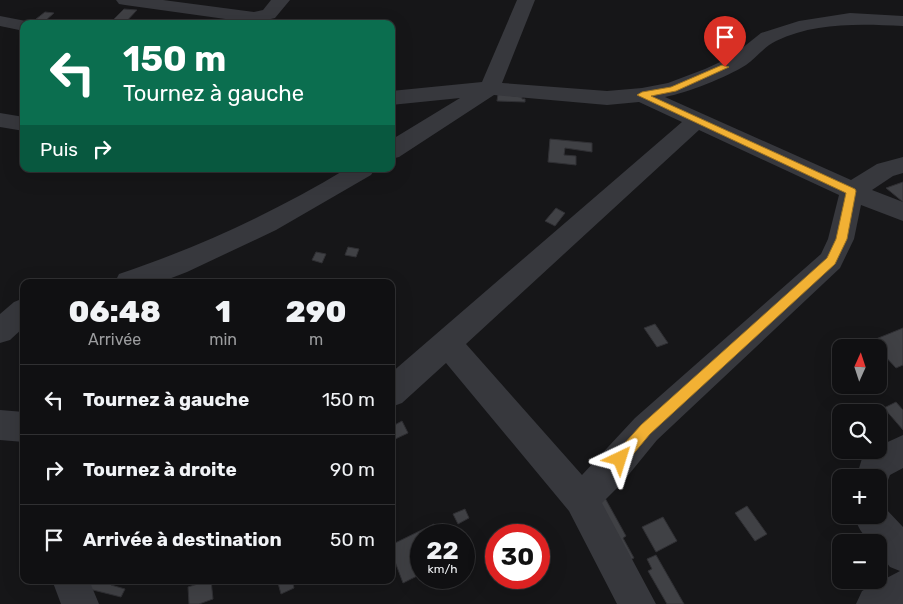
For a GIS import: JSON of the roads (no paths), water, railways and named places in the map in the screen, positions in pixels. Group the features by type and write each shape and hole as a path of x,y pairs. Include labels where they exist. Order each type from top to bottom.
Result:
{"street":[{"path":"124,0 150,7 254,18 268,14 281,0"},
{"path":"395,148 490,88 526,0"},
{"path":"395,98 490,88 607,98 642,95 673,89 712,73 738,61 768,37 806,25 850,18 903,21"},
{"path":"0,21 20,25"},
{"path":"642,95 852,191 903,212"},
{"path":"0,120 20,123"},
{"path":"395,389 696,121"},
{"path":"581,499 609,472 646,429 831,261 841,239 852,191 885,170 903,165"},
{"path":"140,279 155,275 240,237 311,202 358,172"},
{"path":"0,331 20,314"},
{"path":"447,343 581,499 637,604"},
{"path":"0,425 20,427"},
{"path":"875,469 876,464 903,452"},
{"path":"876,524 903,554"},
{"path":"72,584 80,604"},
{"path":"875,604 903,588"}]}
